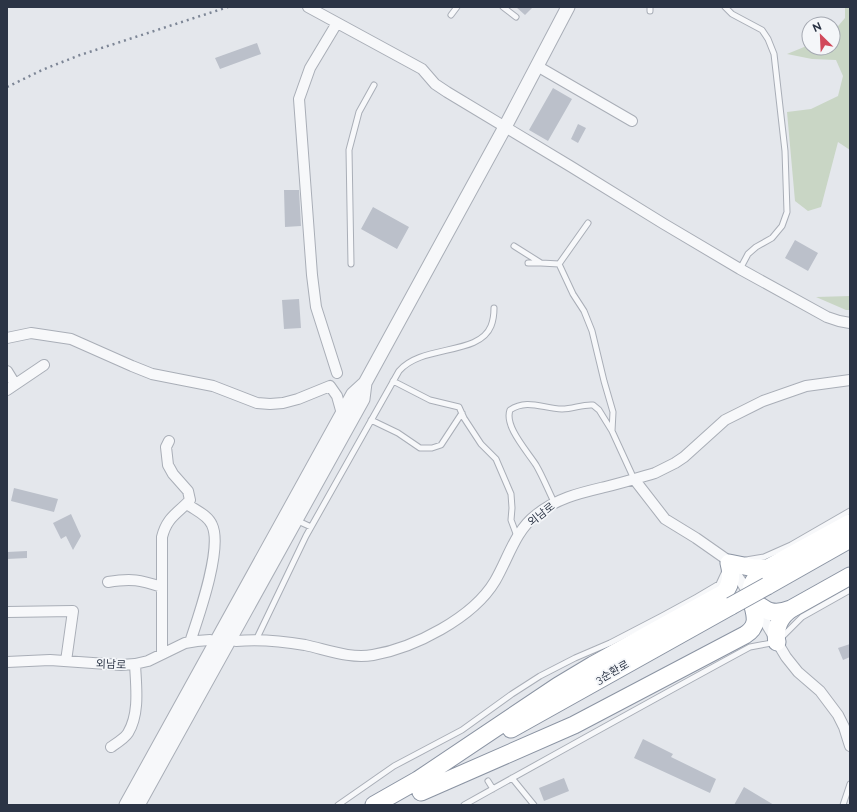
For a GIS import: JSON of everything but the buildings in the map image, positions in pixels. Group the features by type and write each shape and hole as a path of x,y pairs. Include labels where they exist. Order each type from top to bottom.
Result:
{"highway":[{"path":"745,636 752,630 755,621 755,609 750,589 752,583 758,575 850,523"},
{"name":"3순환로","path":"769,591 850,539"},
{"name":"3순환로","path":"374,805 418,787 730,605 769,591 850,552"},
{"path":"730,605 726,591 730,582 731,573 729,563 754,568 768,568"},
{"path":"730,605 736,593 746,596 765,610 772,612 783,612 850,576"},
{"path":"777,642 776,633 778,625 791,609"},
{"path":"418,787 574,725 745,636 755,633 761,634 770,637 777,642"},
{"name":"3순환로","path":"397,805 418,787"}],"street":[{"path":"308,7 422,69 435,84 447,92 740,269 827,317 850,323"},
{"path":"138,805 291,518 342,414 353,394 365,383 568,7"},
{"path":"336,373 316,307 312,275 299,99 310,68 337,23"},
{"path":"537,66 632,121"},
{"path":"7,338 31,333 71,339 152,374 213,386 257,403 283,403 298,399 330,386 337,396 342,414"},
{"path":"7,371 11,387 44,365"},
{"name":"외남로","path":"236,641 256,640 304,645 362,657 414,643 447,625 479,601 494,582 526,524 554,502 578,493 655,473 675,464 726,420 763,401 806,386 850,380"},
{"path":"126,805 291,518 363,399 365,383"},
{"path":"162,654 162,537 164,527 172,516 190,500 188,491 173,474 168,465 166,447 169,441"},
{"path":"634,479 665,519 726,559 791,664 820,691 838,715 844,727 850,746"},
{"path":"187,504 207,518 212,524 214,537 213,559 206,592 190,642"},
{"path":"108,582 125,579 141,580 162,587"},
{"path":"7,612 73,611 66,661"},
{"name":"외남로","path":"7,662 50,660 121,665 135,664 148,662 162,654 190,642 210,640"},
{"path":"111,747 128,734 132,723 135,711 135,664"}],"lane":[{"path":"451,15 457,7"},
{"path":"503,7 516,17"},
{"path":"725,7 732,14 762,30 768,39 774,54 785,151 787,212 782,226 772,238 756,247 748,254 740,269"},
{"path":"351,264 349,150 359,112 374,85"},
{"path":"559,264 588,223"},
{"path":"514,246 541,263"},
{"path":"528,263 559,264"},
{"path":"559,264 573,294 584,311 592,331 613,412 612,431"},
{"path":"256,640 311,527 370,420 404,365 420,356 477,342 488,332 491,326 494,308"},
{"path":"393,381 430,400 459,407 481,444 496,459 511,494 511,520 517,538"},
{"path":"554,502 536,466 519,441 508,418 510,410 515,406 532,404 561,409 573,408 585,404 593,404 599,410 612,431 634,479"},
{"path":"370,420 398,433 420,448 432,448 441,445 462,413"},
{"path":"338,805 394,766 462,730 540,676 575,658 610,643 719,584 729,563 764,557 791,545 850,511"},
{"path":"291,518 311,527"},
{"path":"464,805 750,647 777,642 802,617 850,590"},
{"path":"462,730 465,736"},
{"path":"512,778 534,805"},
{"path":"488,781 492,789"},
{"path":"843,805 850,784"}],"green space":[{"path":"845,7 850,7 850,150 838,142 821,207 808,211 795,201 787,112 811,109 838,96 843,76 836,60 812,59 787,54 801,48 801,56 841,56 841,23 845,18"},
{"path":"850,296 850,310 846,310 816,297"}],"railway":[{"path":"7,87 42,70 80,55 228,7"}]}
